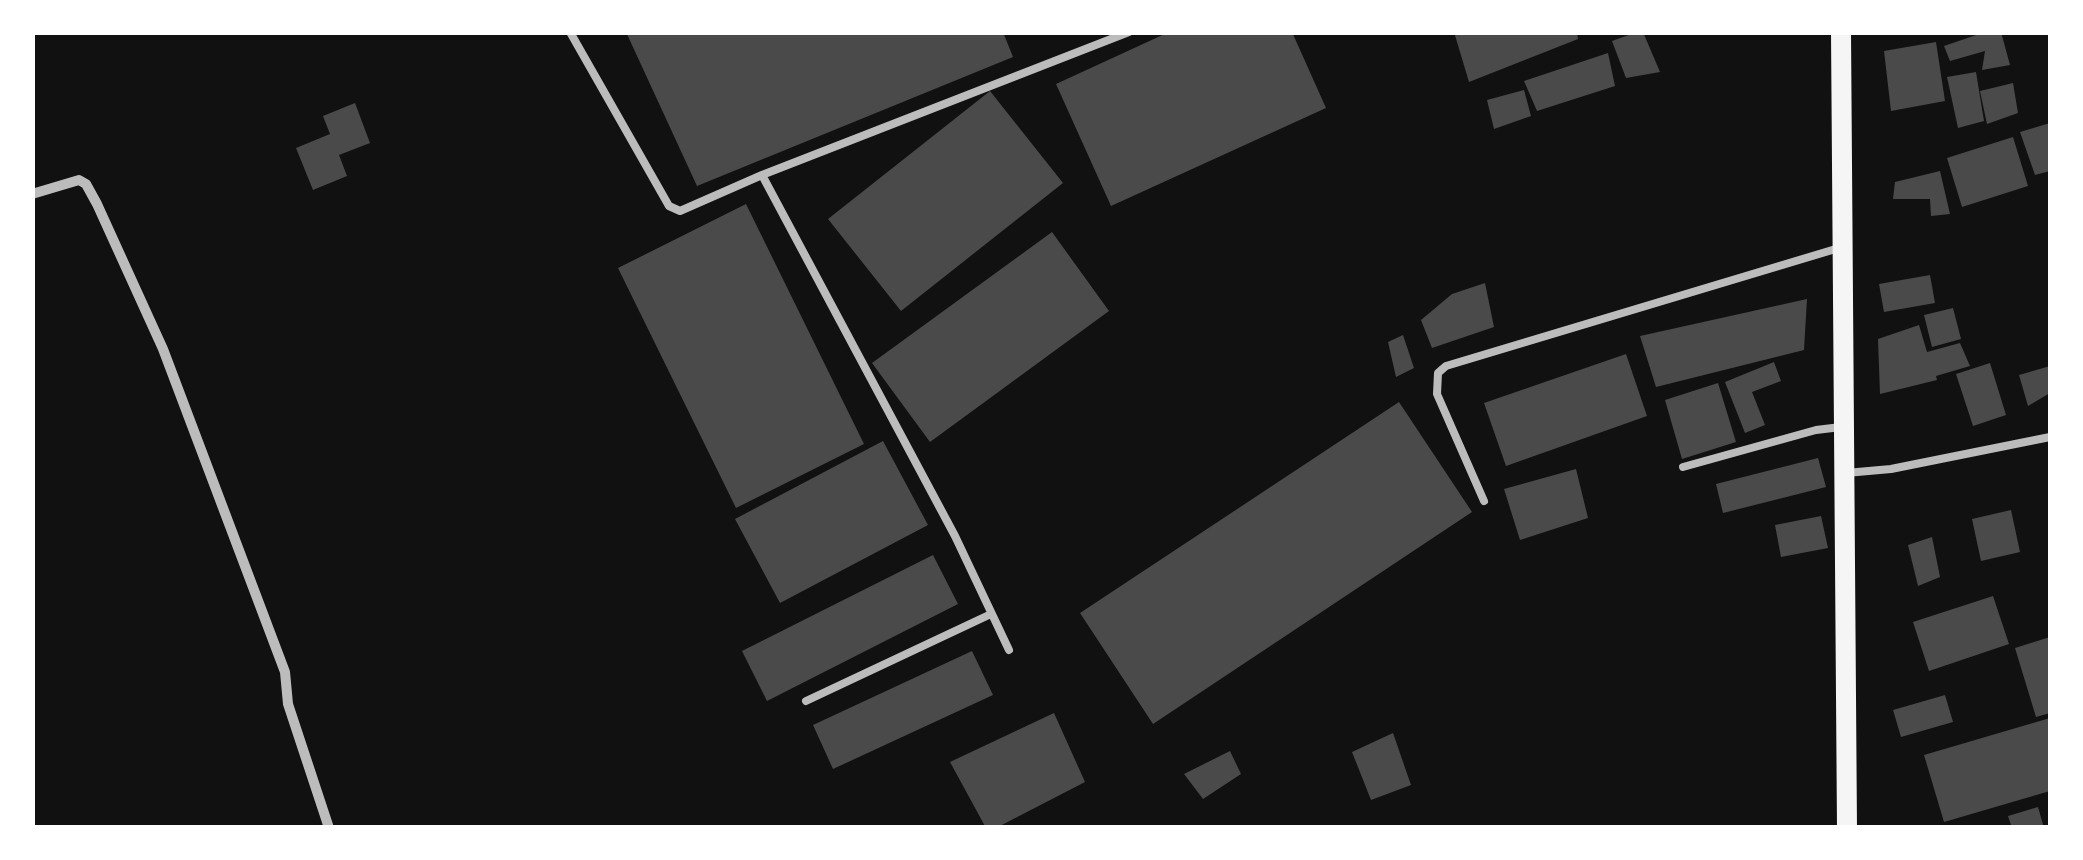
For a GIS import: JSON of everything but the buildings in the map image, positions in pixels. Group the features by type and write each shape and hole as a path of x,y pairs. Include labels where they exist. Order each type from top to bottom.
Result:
{"main road":[{"path":"1841,32 1848,828"}],"street":[{"path":"32,194 79,180 86,184 97,204 163,348 272,636 288,685 288,704 329,828"}],"lane":[{"path":"570,32 672,209 680,210 1129,32"},
{"path":"762,175 955,536 1009,650"},
{"path":"1484,501 1437,394 1438,373 1446,366 1843,247"},
{"path":"1683,466 1816,430 1845,426"},
{"path":"1846,473 1890,469 2050,437"},
{"path":"806,701 991,614"}]}
